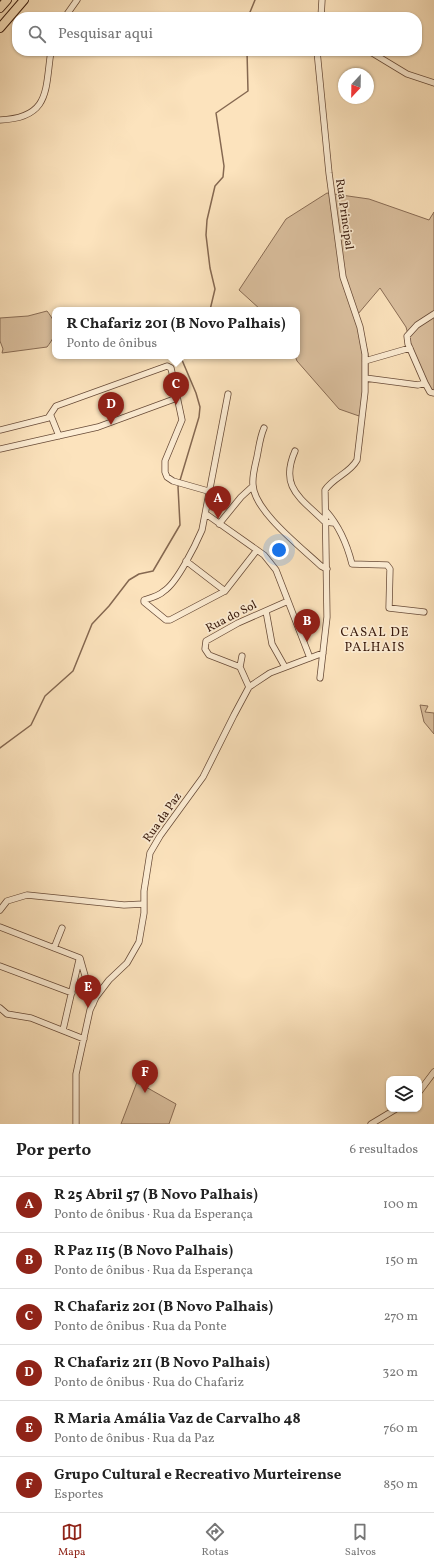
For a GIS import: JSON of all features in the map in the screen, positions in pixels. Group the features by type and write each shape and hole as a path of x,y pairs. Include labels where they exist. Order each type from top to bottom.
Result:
{"highway":[{"path":"0,8 7,0"},
{"path":"14,12 24,0"},
{"path":"0,28 12,14"}],"street":[{"path":"69,12 77,0"},
{"path":"321,12 322,0"},
{"path":"0,120 20,117 41,103 48,84 51,56"},
{"name":"Rua Principal","path":"317,56 329,174 343,277 360,327 365,361 365,378 357,460 353,468 331,481 325,490 327,617 320,678"},
{"path":"377,56 407,74 434,83"},
{"path":"434,314 411,330 407,336 410,348 425,383 430,392 434,392"},
{"path":"365,361 410,348"},
{"path":"0,430 45,420 51,416 56,406 167,366 171,368 182,420 165,460 164,466 167,477 179,483 208,491"},
{"path":"365,378 418,384 425,383"},
{"path":"228,394 208,491 206,514 197,542 166,591 144,600 146,605 168,621 225,591 257,550"},
{"path":"0,449 98,427 177,398"},
{"path":"51,416 59,436"},
{"path":"264,428 261,434 253,486 257,500 266,514 321,566 327,569"},
{"path":"295,451 290,462 289,474 291,488 325,522 334,522"},
{"path":"219,524 241,497 253,486"},
{"path":"246,494 257,500"},
{"path":"326,511 343,536 348,547 352,564 387,565 390,569 389,608 424,612"},
{"path":"206,514 264,555 276,570 310,658"},
{"path":"186,561 225,591"},
{"name":"Rua do Sol","path":"240,667 209,655 205,649 206,641 238,623 288,601"},
{"path":"266,611 272,644 285,667"},
{"name":"Rua da Paz","path":"76,1124 76,1074 92,1004 109,980 122,969 139,942 144,904 144,891 150,853 160,836 203,777 249,687 270,673 323,653"},
{"path":"242,656 240,667 249,687"},
{"path":"0,910 7,901 26,895 124,905 144,904"},
{"path":"0,927 80,958"},
{"path":"54,948 62,928"},
{"path":"80,958 92,1004"},
{"path":"63,1030 80,958"},
{"path":"0,966 72,994"},
{"path":"0,1008 7,1014 31,1018 84,1038"},
{"path":"422,1088 434,1072"},
{"path":"371,1124 391,1112"}],"shaded area":[{"path":"327,193 369,199 429,220 434,212 434,312 432,314 434,318 434,391 429,388 412,349 406,327 380,288 358,314 368,354 368,382 359,416 339,409 297,361 296,359 300,359 300,307 258,307 239,290 286,219"},
{"path":"47,311 52,318 51,342 47,347 2,353 3,349 0,341 0,318 28,316"},
{"path":"420,705 428,706 425,712 434,713 434,734 424,722"},
{"path":"137,1082 176,1104 169,1124 121,1124"}],"waterway":[{"path":"250,12 255,0"},
{"path":"211,307 215,289 210,268 206,235 207,220 215,186 223,177 224,166 216,113 248,91 247,56"},
{"path":"0,748 31,725 45,696 73,671 92,624 109,606 129,580 139,574 153,571 180,525 178,487 199,417 200,407 182,359"}],"place":[{"name":"R Chafariz 201 (B Novo Palhais)","path":"176,405"},
{"name":"R Chafariz 211 (B Novo Palhais)","path":"111,425"},
{"name":"R 25 Abril 57 (B Novo Palhais)","path":"218,519"},
{"name":"R Paz 115 (B Novo Palhais)","path":"307,642"},
{"name":"R Maria Amália Vaz de Carvalho 48","path":"88,1008"},
{"name":"Grupo Cultural e Recreativo Murteirense","path":"145,1093"}],"district":[{"name":"CASAL DE PALHAIS","path":"375,638"}]}
